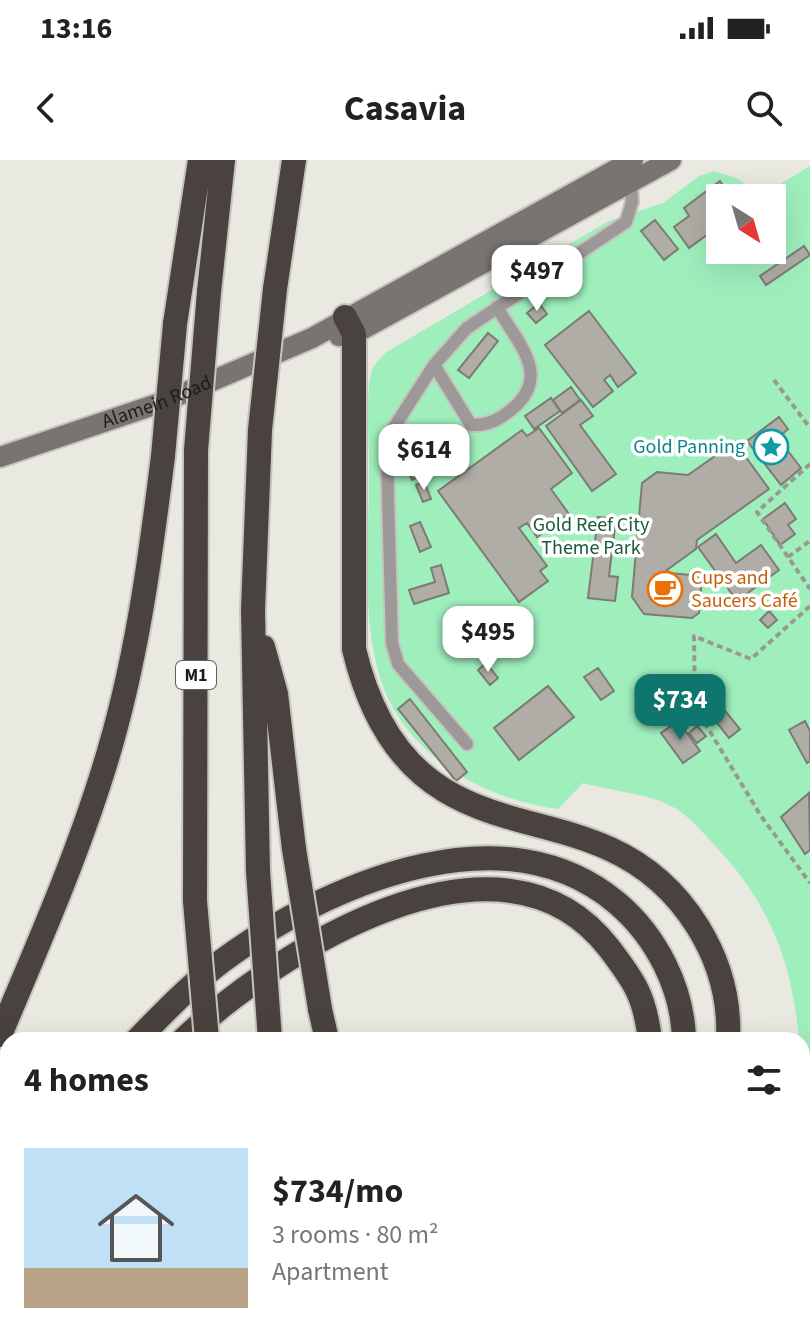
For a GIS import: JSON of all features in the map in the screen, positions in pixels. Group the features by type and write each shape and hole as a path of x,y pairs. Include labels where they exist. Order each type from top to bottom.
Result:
{"highway":[{"path":"1,1032 68,872 104,767 132,663 163,456 175,324 200,160"},
{"name":"M1","path":"206,1032 195,901 196,450 223,160"},
{"path":"269,1032 258,871 253,610 260,430 275,289 294,160"},
{"path":"349,326 354,649 363,685 380,724 408,759 441,788 481,810 611,849 638,864 670,891 707,941 723,981 727,1032"},
{"path":"253,610 276,694 294,849 325,1032"},
{"path":"145,1032 169,1007 235,951 303,913 346,890 395,873 465,858 507,858 550,866 581,877 608,895 636,921 661,958 674,985 683,1032"},
{"path":"192,1032 244,987 319,939 401,905 457,890 535,895 573,913 599,936 645,1001 649,1032"}],"main road":[{"path":"349,326 633,160"},
{"path":"349,326 669,161"},
{"name":"Alamein Road","path":"0,457 163,402 312,338 349,326"}],"lane":[{"path":"467,744 398,664 389,622 387,459 391,432 434,365 467,328 626,222 632,202 631,182"},
{"path":"434,365 471,425 494,422 522,401 532,385 533,372 497,307"}],"path":[{"path":"774,380 810,428"},
{"path":"810,464 757,512 810,589"},
{"path":"788,557 810,541"},
{"path":"810,606 751,659 694,636 695,707 761,816 810,883"}],"green space":[{"name":"Gold Reef City Theme Park","path":"810,166 810,1032 798,1032 781,951 766,916 744,881 695,825 678,810 640,795 583,783 558,809 502,795 450,769 427,751 408,730 392,705 380,678 370,629 368,396 372,370 377,362 385,353 607,222 663,203 699,176 714,171 745,184 706,184 706,264 786,264 786,184 780,184"}],"building":[{"path":"706,192 706,236 689,248 674,227 689,216 684,208"},
{"path":"655,220 678,249 664,260 641,231"},
{"path":"804,246 810,255 766,285 760,276 778,264 786,264 786,258"},
{"path":"539,303 547,314 536,323 527,313"},
{"path":"589,311 636,373 618,387 610,375 604,380 613,391 593,407 545,345"},
{"path":"488,333 498,341 469,378 458,370"},
{"path":"571,387 580,400 562,413 553,400"},
{"path":"551,398 560,411 534,429 525,416"},
{"path":"581,400 593,416 580,425 616,474 592,491 546,426"},
{"path":"779,417 788,429 778,438 801,468 781,485 747,441"},
{"path":"539,428 572,473 551,489 569,514 537,537 527,523 519,528 547,566 540,571 548,581 519,602 438,491 522,430 527,436"},
{"path":"735,442 769,489 697,540 696,549 667,570 669,573 702,576 699,613 692,618 644,614 632,597 642,483 657,472 688,475"},
{"path":"416,457 423,475 412,480 404,461"},
{"path":"424,481 431,499 423,502 416,485"},
{"path":"785,503 796,519 788,525 795,534 780,545 763,519"},
{"path":"598,517 616,519 609,576 618,577 615,601 588,598"},
{"path":"420,522 431,547 420,552 410,526"},
{"path":"716,534 736,563 761,545 779,570 737,601 698,547"},
{"path":"441,565 449,593 414,604 409,590 435,582 431,568"},
{"path":"769,611 777,620 768,628 760,620"},
{"path":"486,663 498,678 490,685 478,670"},
{"path":"598,668 614,691 601,700 584,677"},
{"path":"548,686 574,717 519,760 494,728"},
{"path":"410,699 467,772 456,781 398,709"},
{"path":"721,706 740,729 729,738 711,715"},
{"path":"678,721 700,751 683,763 661,733"},
{"path":"805,721 810,731 810,761 807,763 789,730"},
{"path":"697,726 706,736 697,743 689,733"},
{"path":"809,793 810,850 805,854 781,817"}],"place":[{"name":"Gold Panning","path":"771,447"},
{"name":"Cups and Saucers Café","path":"665,589"}]}
